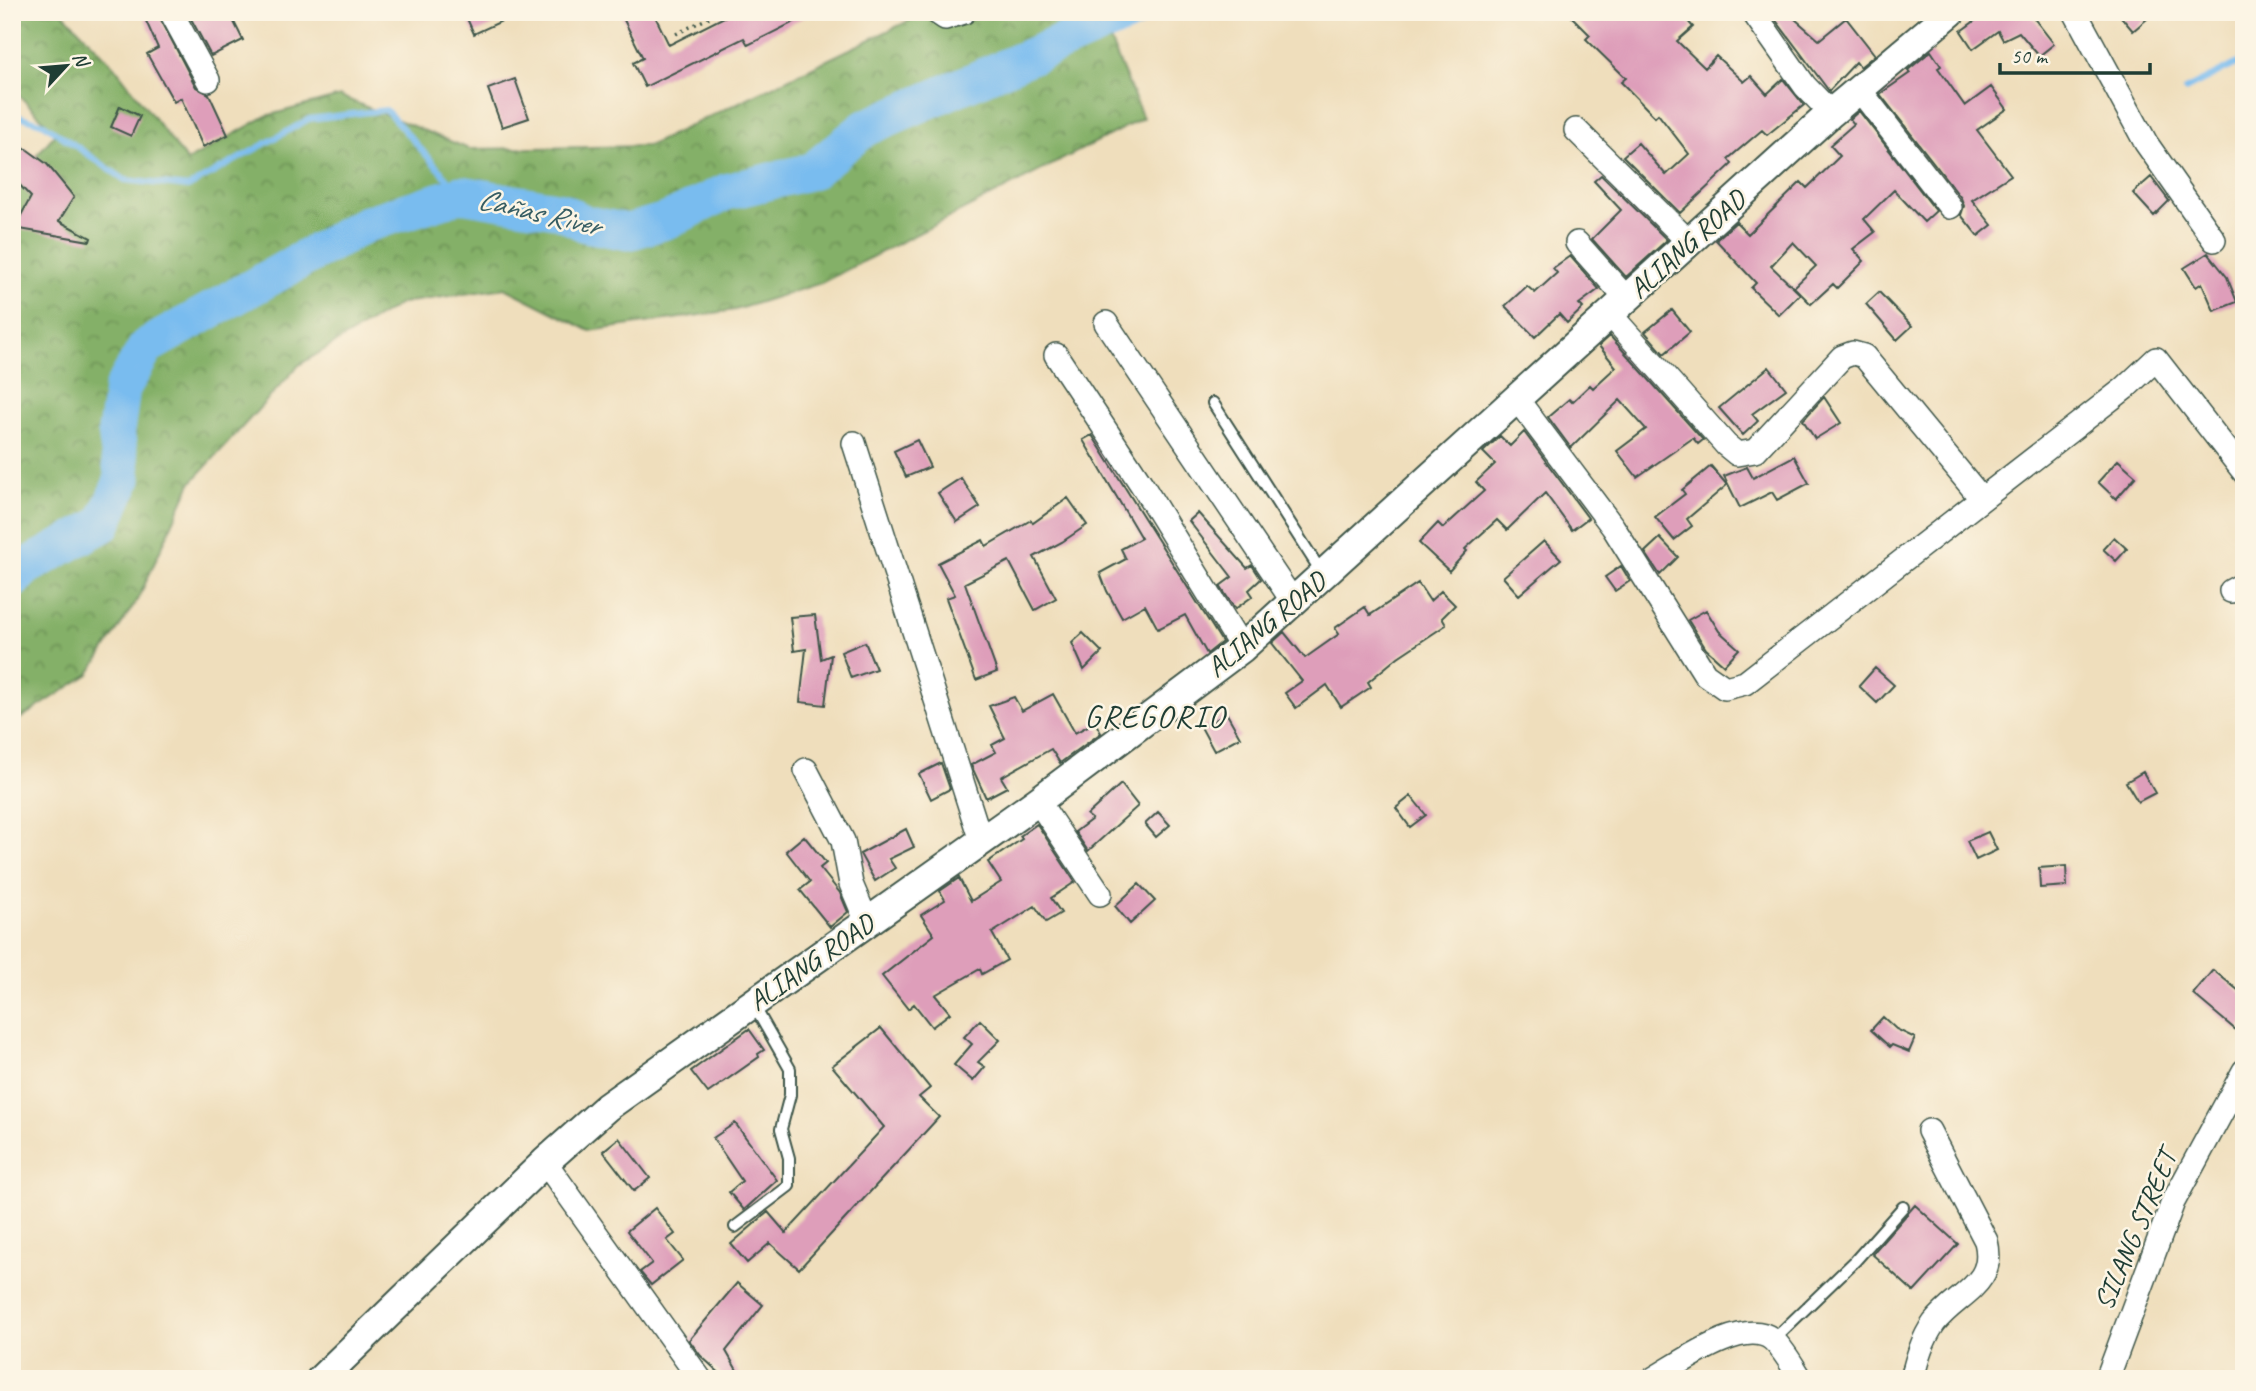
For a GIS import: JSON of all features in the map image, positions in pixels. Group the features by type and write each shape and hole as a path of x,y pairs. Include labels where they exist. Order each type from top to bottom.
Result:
{"street":[{"path":"171,12 208,80"},
{"path":"936,12 951,18 964,12"},
{"path":"1754,12 1805,86 1831,113"},
{"name":"ALIANG ROAD","path":"321,1379 545,1162 607,1107 1038,802 1242,648 1831,113 1951,12"},
{"path":"2074,12 2146,143 2214,240"},
{"path":"1858,89 1950,207"},
{"path":"1576,130 1689,242"},
{"path":"1577,243 1618,306 1726,445 1737,454 1755,451 1842,357 1853,352 1864,356 1981,498"},
{"path":"1105,323 1294,603"},
{"path":"1056,355 1142,485 1242,648"},
{"path":"1516,398 1613,527 1705,674 1725,688 1745,683 2124,388 2157,359 2244,472"},
{"path":"854,443 981,841"},
{"path":"806,770 843,841 851,884 867,922"},
{"path":"1038,802 1100,894"},
{"name":"SILANG STREET","path":"2107,1379 2173,1202 2244,1071"},
{"path":"1912,1379 1918,1351 1934,1322 1984,1276 1990,1259 1986,1241 1929,1131"},
{"path":"545,1162 700,1379"},
{"path":"1653,1379 1729,1337 1755,1331 1773,1339 1801,1379"}],"lane":[{"path":"1213,403 1324,576"},
{"path":"735,1227 789,1186 789,1158 781,1129 790,1095 790,1069 753,1004"},
{"path":"1773,1339 1855,1261 1903,1207"}],"path":[{"path":"676,34 720,12"}],"green space":[{"path":"12,12 62,12 114,66 187,161 266,116 340,96 469,149 648,146 927,12 1098,12 1143,118 821,283 735,310 590,331 505,288 402,303 299,365 191,483 139,597 89,674 12,724 12,184 56,133 12,88"}],"building":[{"path":"142,12 157,12 196,87 209,94 228,135 203,147 181,98 174,102 147,54 158,48"},
{"path":"194,12 229,12 243,40 211,56 189,15"},
{"path":"464,12 521,12 474,34"},
{"path":"620,12 653,12 669,45 734,12 814,12 748,45 744,38 645,87 633,63 643,58"},
{"path":"1567,12 1680,12 1693,27 1677,41 1705,68 1716,56 1744,82 1751,76 1767,94 1783,79 1804,105 1767,135 1762,130 1728,159 1732,164 1680,213 1623,156 1638,143 1666,175 1689,154 1658,114 1655,117 1621,82 1626,78 1586,39 1590,35"},
{"path":"1775,12 1787,12 1819,40 1846,18 1875,55 1860,67 1856,62 1829,91 1772,15"},
{"path":"1987,12 2029,12 2054,44 2039,56 2019,32 2003,40 1998,31 1973,49 1961,31"},
{"path":"2117,12 2155,12 2133,31"},
{"path":"1931,51 1941,66 1938,68 1965,106 1991,87 2007,109 1977,130 2011,175 1972,200 1992,225 1978,236 1961,215 1964,206 1961,198 1880,94 1910,73 1908,70"},
{"path":"515,79 529,118 502,127 488,89"},
{"path":"120,106 140,116 131,136 111,127"},
{"path":"1859,111 1936,211 1924,222 1894,190 1864,219 1875,232 1853,249 1864,261 1837,288 1833,284 1811,304 1794,287 1816,266 1793,242 1771,266 1800,294 1779,315 1751,288 1756,283 1716,240 1736,222 1748,234 1801,182 1807,188 1840,156 1830,145 1854,124 1850,119"},
{"path":"25,148 47,164 74,197 59,221 91,238 90,241 14,228 31,197 12,177 12,162"},
{"path":"1601,175 1667,240 1626,277 1592,239 1621,210 1594,181"},
{"path":"2151,177 2169,201 2154,216 2133,193"},
{"path":"2208,253 2227,277 2237,302 2214,311 2202,283 2196,287 2184,268"},
{"path":"1570,256 1599,289 1579,304 1583,308 1567,323 1559,314 1535,337 1505,306 1527,286 1535,293 1557,273 1553,268"},
{"path":"1879,292 1912,326 1897,340 1866,304"},
{"path":"1672,310 1690,332 1664,354 1645,332"},
{"path":"1610,336 1703,440 1698,444 1693,438 1637,477 1617,451 1646,429 1620,400 1571,448 1548,417 1569,399 1572,402 1590,385 1593,388 1616,367 1599,346"},
{"path":"1769,367 1786,389 1752,414 1758,421 1743,435 1719,408"},
{"path":"1824,397 1841,423 1815,439 1803,420"},
{"path":"1524,432 1588,518 1572,530 1545,493 1507,530 1497,520 1465,549 1467,551 1449,571 1419,543 1438,523 1443,528 1484,491 1476,482 1495,464 1483,452 1500,436 1510,446"},
{"path":"1092,435 1222,642 1207,654 1185,615 1158,629 1145,605 1122,618 1107,591 1100,573 1126,559 1121,549 1141,538 1083,440"},
{"path":"917,440 930,467 906,477 894,451"},
{"path":"1794,456 1809,483 1777,500 1772,492 1740,508 1724,476 1747,467 1753,478"},
{"path":"2118,460 2136,476 2116,499 2098,482"},
{"path":"1711,466 1727,485 1687,519 1692,526 1674,540 1655,517 1685,494 1682,490"},
{"path":"961,478 980,507 957,522 938,493"},
{"path":"1068,498 1087,525 1034,557 1056,598 1035,610 1009,561 965,583 997,672 976,680 946,598 955,595 938,563 983,540 986,546 1031,520 1033,523"},
{"path":"1198,513 1247,568 1252,565 1261,579 1249,590 1253,596 1235,609 1220,586 1232,577 1189,521"},
{"path":"2114,537 2127,549 2116,561 2103,549"},
{"path":"1660,538 1678,557 1660,575 1645,552"},
{"path":"1544,541 1561,559 1519,595 1503,577"},
{"path":"1621,566 1630,581 1615,591 1605,577"},
{"path":"1418,583 1430,601 1441,591 1455,605 1442,618 1446,625 1398,657 1368,682 1371,687 1341,707 1327,685 1296,708 1285,693 1302,681 1272,643 1284,632 1305,658 1339,634 1335,628 1365,607 1370,615"},
{"path":"1706,610 1719,631 1739,649 1724,665 1706,649 1688,620"},
{"path":"815,615 821,659 831,655 825,705 800,702 806,649 794,651 790,617"},
{"path":"1083,633 1102,652 1084,670 1072,643"},
{"path":"865,642 876,669 851,678 841,652"},
{"path":"1875,668 1894,685 1877,703 1859,686"},
{"path":"1053,694 1075,733 1095,722 1101,733 1060,763 1051,749 1001,777 1007,787 986,798 971,765 996,752 992,745 1005,738 989,706 1014,697 1022,711"},
{"path":"1227,714 1240,737 1214,751 1201,727"},
{"path":"941,763 950,789 931,799 919,774"},
{"path":"2143,772 2155,793 2138,802 2126,782"},
{"path":"1121,784 1138,806 1088,851 1075,832 1092,819 1087,815"},
{"path":"1411,796 1426,815 1410,827 1396,808"},
{"path":"1158,812 1170,825 1156,837 1145,824"},
{"path":"1037,824 1075,882 1051,898 1061,913 1046,922 1035,906 992,933 1007,960 982,974 980,969 935,995 950,1013 932,1027 914,1004 908,1009 882,976 934,935 921,915 945,900 940,891 959,878 971,901 1001,882 988,862 1022,839 1020,836"},
{"path":"906,829 914,847 889,859 895,868 875,881 860,854"},
{"path":"1988,832 1997,850 1976,860 1967,841"},
{"path":"804,836 826,863 820,868 840,893 848,912 830,927 800,890 810,882 786,851"},
{"path":"2066,866 2067,886 2040,888 2039,868"},
{"path":"1139,884 1155,901 1130,924 1115,906"},
{"path":"2213,970 2244,995 2244,1023 2237,1031 2193,994"},
{"path":"1883,1017 1896,1029 1915,1038 1909,1052 1892,1045 1890,1047 1871,1030"},
{"path":"980,1020 1000,1040 978,1062 985,1067 973,1081 954,1065 972,1044 964,1037"},
{"path":"881,1028 930,1088 919,1097 939,1117 799,1269 770,1243 747,1263 731,1244 768,1212 786,1233 884,1127 832,1066"},
{"path":"749,1029 764,1050 758,1054 759,1057 708,1093 691,1071"},
{"path":"735,1123 777,1180 744,1210 729,1192 742,1181 713,1138"},
{"path":"619,1138 650,1178 634,1191 603,1151"},
{"path":"1915,1205 1958,1244 1914,1292 1872,1254"},
{"path":"655,1208 675,1234 667,1240 683,1260 651,1285 640,1272 652,1263 627,1231"},
{"path":"737,1283 763,1305 726,1351 742,1379 726,1379 701,1356 689,1340"}],"waterway":[{"name":"Cañas River","path":"12,581 26,567 103,524 123,479 116,431 122,389 147,346 366,224 461,194 561,211 586,224 628,232 669,220 726,192 812,171 865,128 1132,12"},
{"path":"2185,90 2244,60"},
{"path":"12,114 44,124 125,180 188,187 309,119 386,110 461,194"}],"district":[{"name":"GREGORIO","path":"1155,716"}]}
